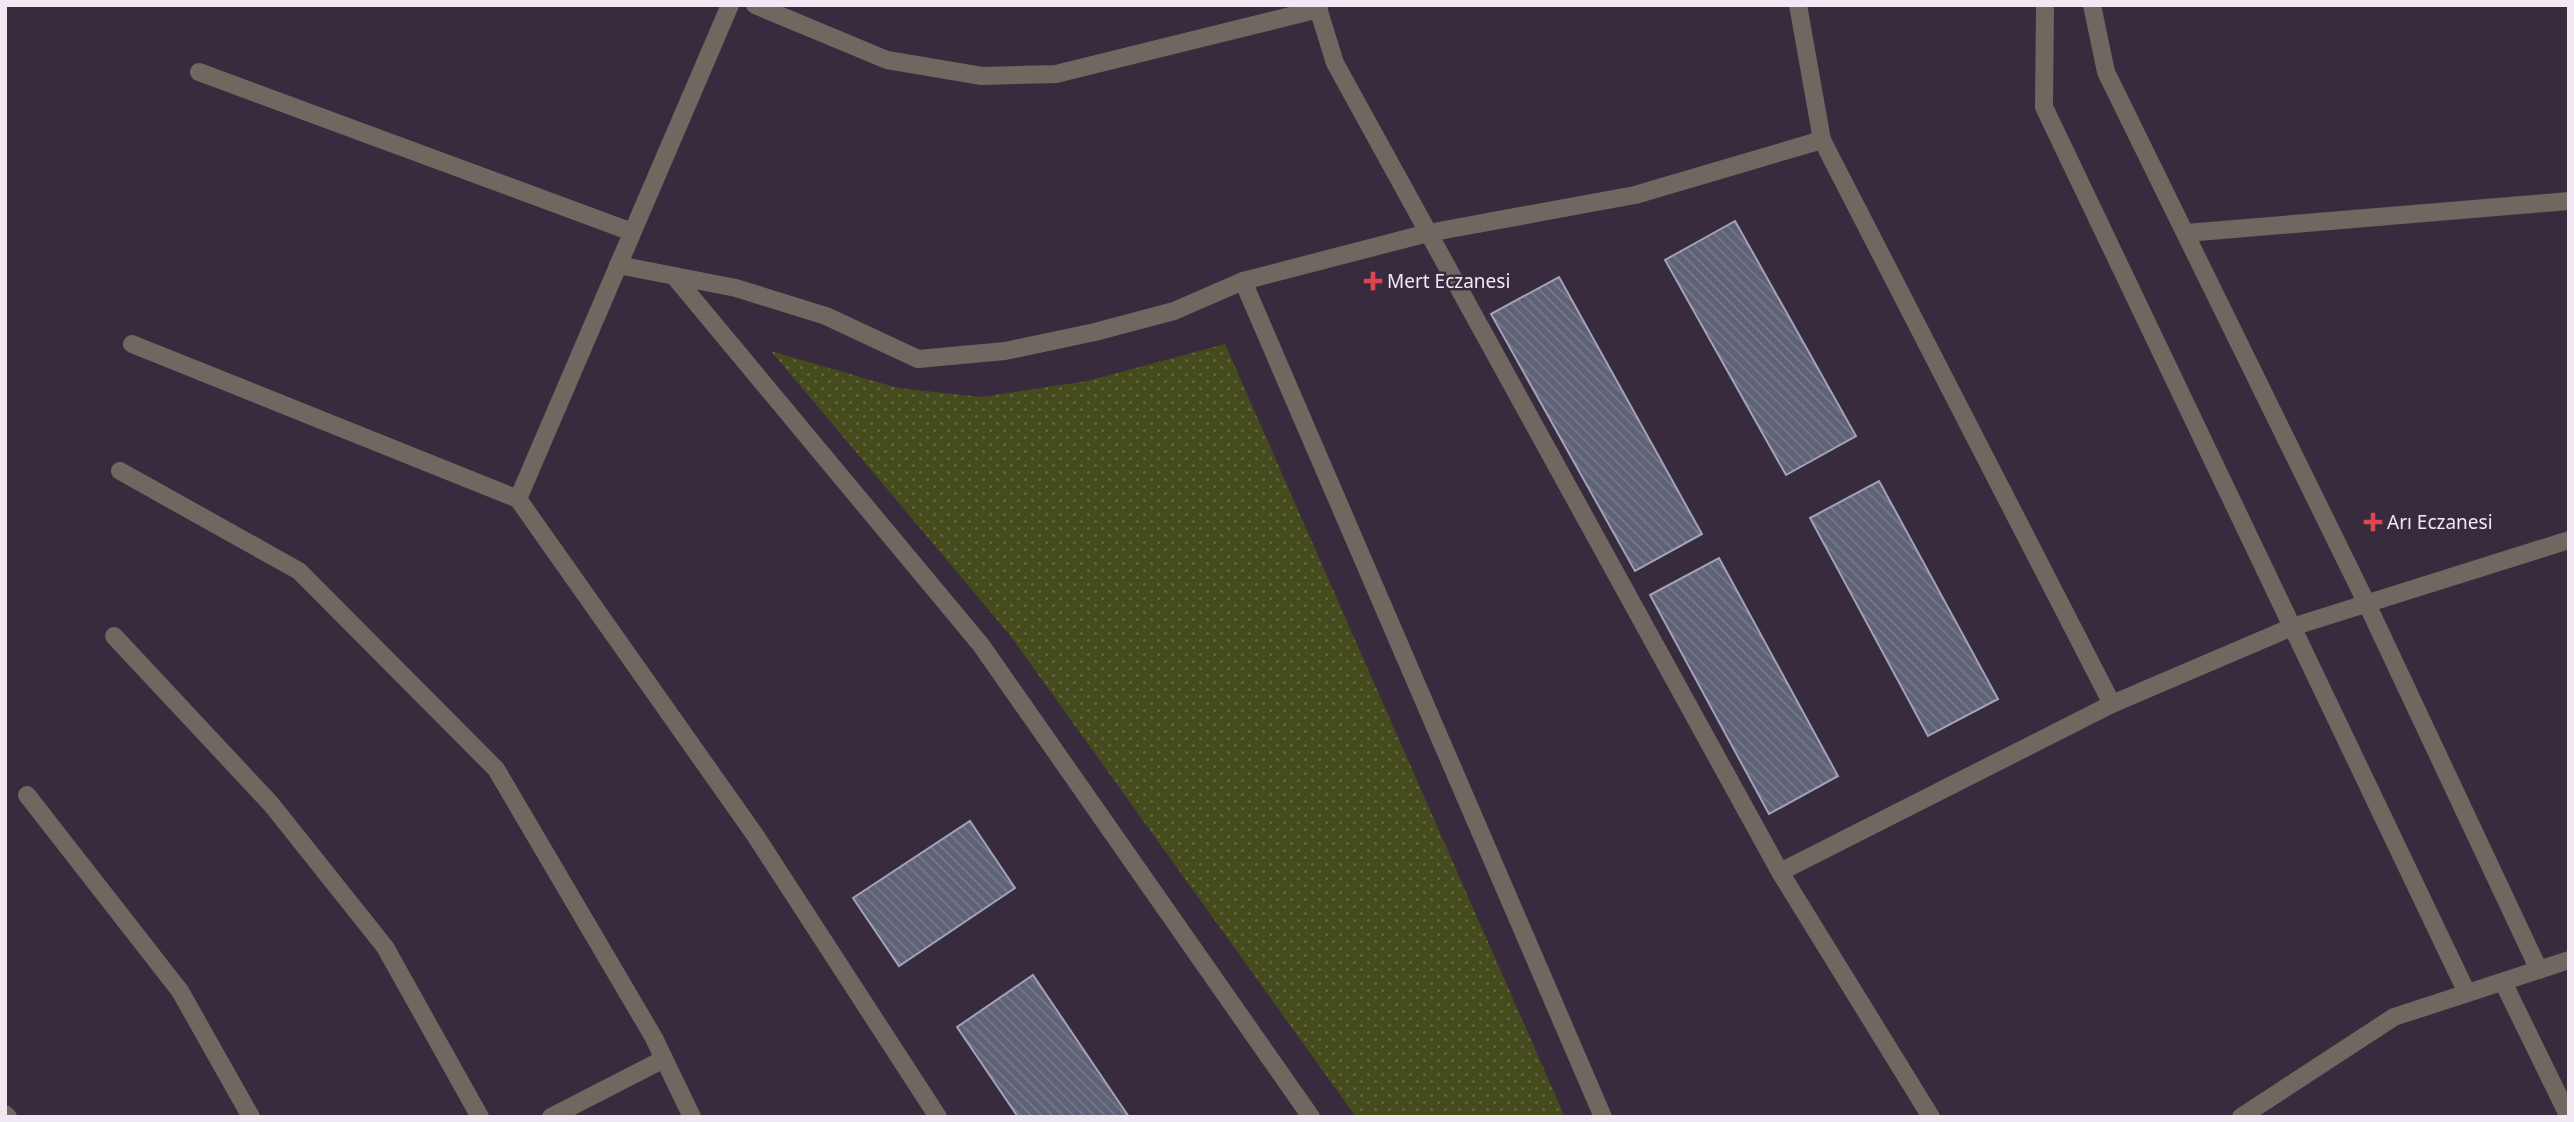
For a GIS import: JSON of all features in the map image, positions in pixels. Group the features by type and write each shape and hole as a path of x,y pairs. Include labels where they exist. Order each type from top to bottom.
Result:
{"street":[{"path":"518,499 730,5"},
{"path":"755,5 887,60 982,76 1056,74 1318,7 1335,63 1780,872 1931,1117"},
{"path":"1798,5 1822,140 2112,704"},
{"path":"2045,5 2044,107 2467,993"},
{"path":"2092,5 2106,72 2367,604 2539,970"},
{"path":"199,72 632,232"},
{"path":"618,265 736,288 826,316 918,359 1005,351 1095,332 1174,311 1243,281 1428,233 1635,195 1822,140"},
{"path":"2186,233 2569,201"},
{"path":"674,276 981,645 1311,1117"},
{"path":"1243,281 1603,1117"},
{"path":"132,344 518,499 755,835 938,1117"},
{"path":"120,471 299,571 496,769 664,1059 692,1117"},
{"path":"1780,872 2112,704 2292,627 2569,540"},
{"path":"114,636 271,804 385,947 480,1117"},
{"path":"27,794 180,991 251,1117"},
{"path":"2241,1117 2394,1017 2569,960"},
{"path":"2503,982 2569,1117"},
{"path":"551,1117 664,1059"}],"green space":[{"path":"1225,344 1565,1117 1356,1117 1009,634 771,351 898,388 981,397 1087,381"}],"building":[{"path":"1735,221 1856,436 1786,475 1665,260"},
{"path":"1559,277 1702,534 1635,571 1491,314"},
{"path":"1879,481 1998,699 1928,736 1810,518"},
{"path":"1719,558 1838,776 1769,814 1650,595"},
{"path":"970,821 1015,888 899,966 853,898"},
{"path":"1033,975 1129,1117 1018,1117 957,1027"}],"place":[{"name":"Mert Eczanesi","path":"1373,281"},
{"name":"Arı Eczanesi","path":"2373,522"}]}
